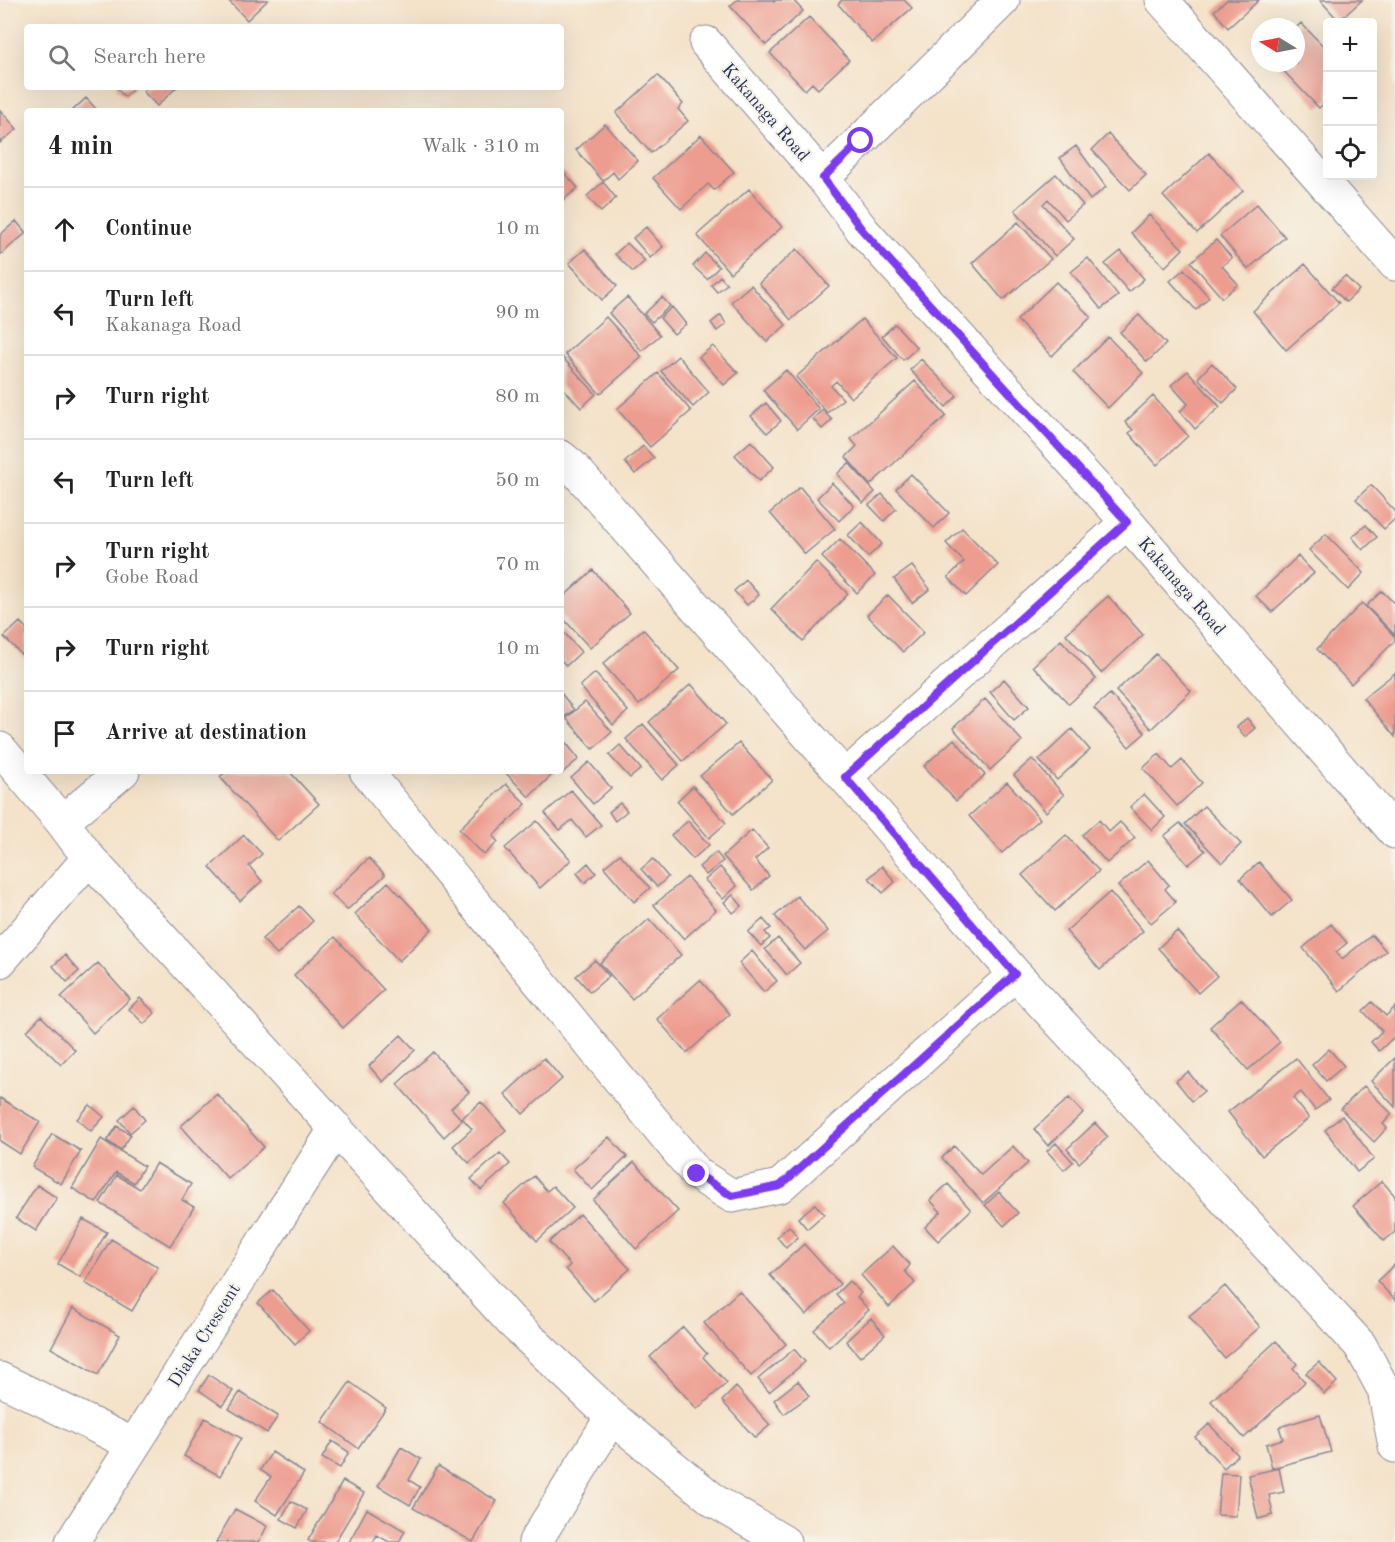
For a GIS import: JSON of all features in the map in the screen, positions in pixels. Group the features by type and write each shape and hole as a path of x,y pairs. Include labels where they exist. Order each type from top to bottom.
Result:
{"street":[{"path":"823,178 1004,0"},
{"path":"1162,0 1395,264"},
{"name":"Kakanaga Road","path":"706,43 823,178 863,231 1127,522 1395,832"},
{"path":"564,459 845,777 1015,974 1360,1345 1384,1390 1395,1446"},
{"path":"845,777 1127,522"},
{"path":"0,749 62,822 89,858 511,1321 612,1417 716,1503 784,1542"},
{"path":"62,822 119,774"},
{"path":"368,774 697,1174 732,1196 780,1186 1015,974"},
{"path":"0,961 89,858"},
{"name":"Diaka Crescent","path":"72,1542 336,1128"},
{"path":"0,1379 134,1445"},
{"path":"535,1542 612,1417"}],"building":[{"path":"228,0 268,0 247,20"},
{"path":"737,0 773,0 774,2 793,0 803,11 766,45 730,6"},
{"path":"842,0 904,0 912,8 872,43 838,4"},
{"path":"1227,0 1259,0 1228,28 1214,11"},
{"path":"1320,0 1362,0 1342,18 1336,18"},
{"path":"809,17 849,60 818,89 812,83 805,90 770,53"},
{"path":"1305,27 1323,46 1323,104 1319,108 1285,72 1305,72"},
{"path":"658,75 683,104 678,109 688,121 651,153 616,113"},
{"path":"118,90 132,90 125,97"},
{"path":"144,90 174,90 157,106"},
{"path":"86,98 95,108 75,108"},
{"path":"0,110 17,129 0,143"},
{"path":"605,124 638,161 618,179 613,172 603,181 576,150"},
{"path":"1108,134 1146,175 1130,190 1092,150"},
{"path":"701,135 734,172 714,190 708,184 681,209 653,178"},
{"path":"1076,146 1106,187 1090,200 1060,158"},
{"path":"1209,153 1243,191 1197,233 1163,196"},
{"path":"564,172 578,188 564,199"},
{"path":"1056,174 1083,205 1066,220 1048,199 1043,204 1074,239 1055,256 1015,210"},
{"path":"603,182 616,198 601,212 587,196"},
{"path":"749,189 782,227 730,273 697,235"},
{"path":"1257,204 1285,237 1248,269 1220,236"},
{"path":"1149,215 1183,249 1165,267 1131,233"},
{"path":"16,221 24,231 24,235 0,255 0,235"},
{"path":"1018,222 1051,259 1003,300 972,263"},
{"path":"646,227 663,247 650,258 633,238"},
{"path":"1216,240 1232,258 1222,266 1238,284 1222,298 1191,262"},
{"path":"627,243 645,261 633,272 615,254"},
{"path":"585,249 617,286 602,300 569,263"},
{"path":"797,249 829,286 791,320 759,283"},
{"path":"1121,251 1144,279 1129,292 1105,264"},
{"path":"705,253 719,267 707,279 693,266"},
{"path":"1088,258 1118,296 1101,309 1071,272"},
{"path":"1305,264 1339,303 1286,350 1253,311"},
{"path":"1184,269 1209,297 1196,310 1170,281"},
{"path":"720,276 727,284 717,292 711,285"},
{"path":"1345,276 1359,290 1346,302 1332,288"},
{"path":"1056,282 1091,317 1052,356 1017,320"},
{"path":"751,285 786,325 767,342 731,302"},
{"path":"627,297 660,335 642,351 609,313"},
{"path":"662,297 670,306 652,322 644,314"},
{"path":"672,307 686,324 674,334 660,318"},
{"path":"721,315 726,324 717,331 711,323"},
{"path":"1139,315 1166,344 1147,362 1120,332"},
{"path":"606,317 642,357 600,394 565,354"},
{"path":"862,319 897,358 851,398 836,381 831,386 843,399 827,413 796,377"},
{"path":"895,324 917,348 903,360 882,336"},
{"path":"1108,337 1143,373 1108,408 1073,372"},
{"path":"713,346 738,373 724,385 699,357"},
{"path":"678,356 709,392 693,407 661,371"},
{"path":"564,359 596,394 581,408 564,389"},
{"path":"921,359 957,396 946,407 910,370"},
{"path":"1212,363 1237,389 1223,403 1198,378"},
{"path":"786,370 819,409 797,429 763,390"},
{"path":"1188,371 1220,407 1195,429 1180,411 1188,404 1171,385"},
{"path":"658,373 691,411 650,447 617,409"},
{"path":"915,381 946,416 870,485 846,457 857,446 851,439"},
{"path":"1153,396 1188,436 1157,465 1129,433 1133,430 1125,422"},
{"path":"766,403 781,421 767,433 751,416"},
{"path":"822,410 832,420 822,429 813,419"},
{"path":"751,441 774,467 759,481 735,455"},
{"path":"643,446 654,458 635,474 625,462"},
{"path":"849,463 875,492 863,503 837,474"},
{"path":"911,474 949,513 934,528 896,489"},
{"path":"832,483 854,506 839,521 817,498"},
{"path":"1371,485 1395,511 1395,519 1384,529 1356,499"},
{"path":"800,487 835,529 805,554 770,513"},
{"path":"882,494 896,509 884,521 869,505"},
{"path":"862,522 882,544 868,557 848,535"},
{"path":"1366,525 1377,537 1363,550 1352,537"},
{"path":"962,528 998,565 966,596 948,577 964,562 946,543"},
{"path":"1326,534 1364,573 1348,590 1309,550"},
{"path":"840,539 875,575 857,593 822,557"},
{"path":"1298,556 1314,573 1272,612 1256,596"},
{"path":"816,562 848,594 803,641 771,609"},
{"path":"912,566 930,589 912,603 894,579"},
{"path":"593,570 630,613 590,648 564,619 564,596"},
{"path":"746,580 759,595 747,605 734,591"},
{"path":"1382,591 1395,604 1395,635 1366,606"},
{"path":"888,595 924,632 903,652 867,615"},
{"path":"1108,596 1143,635 1101,673 1066,634"},
{"path":"1362,603 1395,637 1395,641 1351,684 1317,649"},
{"path":"20,622 24,626 24,657 4,637"},
{"path":"643,629 679,670 639,705 603,664"},
{"path":"564,632 581,652 566,666 564,664"},
{"path":"1061,640 1096,679 1069,704 1033,666"},
{"path":"1156,654 1191,691 1151,729 1116,691"},
{"path":"595,673 628,711 613,725 580,686"},
{"path":"1395,673 1395,737 1363,698"},
{"path":"1004,679 1029,707 1014,720 990,692"},
{"path":"691,684 726,724 683,761 649,722"},
{"path":"1110,694 1145,733 1129,747 1094,708"},
{"path":"564,697 574,710 564,717"},
{"path":"985,699 1022,741 990,770 953,728"},
{"path":"585,702 612,732 593,749 566,718"},
{"path":"1247,718 1255,728 1245,737 1237,727"},
{"path":"643,724 679,765 662,780 626,739"},
{"path":"1072,729 1090,750 1057,780 1039,760"},
{"path":"954,739 985,775 956,801 924,766"},
{"path":"566,743 579,759 564,771 564,745"},
{"path":"739,743 772,780 733,814 700,776"},
{"path":"620,745 641,769 630,778 609,755"},
{"path":"1159,754 1172,769 1182,760 1202,783 1177,806 1143,768"},
{"path":"1032,759 1064,795 1046,812 1014,775"},
{"path":"589,762 611,788 593,804 571,778"},
{"path":"223,774 292,774 319,804 278,841 220,777"},
{"path":"507,774 553,774 529,797"},
{"path":"1007,782 1040,819 1002,853 969,816"},
{"path":"506,784 526,804 493,836 498,842 484,855 459,829"},
{"path":"693,786 726,823 709,838 677,801"},
{"path":"571,790 601,825 586,837 572,820 560,830 545,813"},
{"path":"1144,794 1165,817 1152,830 1130,807"},
{"path":"620,803 627,811 615,821 609,812"},
{"path":"1204,806 1241,844 1222,863 1185,824"},
{"path":"1099,820 1109,832 1120,822 1135,838 1107,863 1082,835"},
{"path":"537,821 571,860 540,888 505,848"},
{"path":"688,821 709,845 693,859 671,835"},
{"path":"1180,823 1205,851 1188,865 1164,836"},
{"path":"752,830 768,848 755,860 769,876 753,890 723,856"},
{"path":"244,835 262,854 249,866 262,881 240,901 210,867"},
{"path":"1066,835 1099,871 1055,911 1022,875"},
{"path":"716,852 723,861 706,875 699,867"},
{"path":"620,854 650,888 634,902 604,867"},
{"path":"369,858 385,875 347,910 331,894"},
{"path":"653,859 668,877 657,887 641,869"},
{"path":"1148,860 1169,885 1165,889 1176,902 1151,923 1118,886"},
{"path":"1259,862 1292,900 1272,917 1240,879"},
{"path":"588,863 596,873 585,883 577,873"},
{"path":"882,866 895,882 883,893 869,878"},
{"path":"720,867 737,886 723,899 705,880"},
{"path":"687,877 716,910 684,939 654,905"},
{"path":"388,882 432,929 399,961 355,914"},
{"path":"1110,892 1143,931 1100,970 1066,931"},
{"path":"733,895 742,906 733,913 724,902"},
{"path":"797,896 828,931 805,950 775,916"},
{"path":"299,906 313,921 277,955 262,939"},
{"path":"649,919 681,955 632,999 600,963"},
{"path":"763,919 771,928 765,932 770,938 761,946 748,932"},
{"path":"1331,924 1347,943 1336,952 1342,959 1372,935 1386,951 1339,991 1303,948"},
{"path":"1177,931 1217,976 1198,993 1158,948"},
{"path":"335,937 384,990 343,1028 294,975"},
{"path":"778,938 800,963 787,975 765,949"},
{"path":"752,951 777,981 764,992 739,963"},
{"path":"65,955 79,971 67,982 53,966"},
{"path":"595,960 609,976 590,992 576,976"},
{"path":"98,963 130,999 93,1033 61,997"},
{"path":"700,980 730,1014 687,1053 657,1019"},
{"path":"140,998 155,1013 144,1024 129,1009"},
{"path":"1241,999 1280,1042 1248,1070 1210,1027"},
{"path":"1372,1002 1386,1016 1395,1007 1395,1036 1379,1051 1371,1042 1382,1031 1363,1011"},
{"path":"41,1016 75,1050 61,1065 27,1031"},
{"path":"401,1035 415,1050 383,1082 369,1066"},
{"path":"1329,1049 1344,1066 1326,1081 1312,1065"},
{"path":"433,1052 469,1092 451,1108 462,1120 444,1137 397,1084"},
{"path":"544,1058 562,1079 523,1114 505,1094"},
{"path":"1296,1058 1329,1100 1315,1110 1301,1092 1293,1098 1309,1118 1262,1156 1228,1112"},
{"path":"1395,1058 1395,1107 1371,1081"},
{"path":"1188,1072 1204,1091 1192,1101 1176,1081"},
{"path":"1364,1086 1392,1114 1383,1124 1387,1128 1374,1142 1341,1109"},
{"path":"217,1094 264,1147 228,1179 181,1126"},
{"path":"0,1098 40,1122 20,1154 0,1141"},
{"path":"1069,1098 1083,1113 1048,1146 1034,1129"},
{"path":"481,1102 506,1130 469,1163 453,1146 472,1129 462,1118"},
{"path":"90,1105 104,1117 91,1131 77,1119"},
{"path":"134,1106 145,1120 130,1133 119,1120"},
{"path":"1342,1116 1374,1159 1357,1172 1325,1130"},
{"path":"1095,1123 1108,1137 1079,1163 1067,1149"},
{"path":"117,1126 131,1135 121,1150 107,1141"},
{"path":"52,1134 81,1151 61,1184 32,1167"},
{"path":"609,1137 627,1157 592,1190 573,1169"},
{"path":"101,1139 144,1166 134,1183 116,1172 96,1203 72,1188"},
{"path":"1056,1143 1073,1162 1064,1170 1047,1151"},
{"path":"954,1146 981,1175 1013,1146 1028,1163 983,1203 942,1158"},
{"path":"500,1153 510,1164 481,1190 471,1179"},
{"path":"634,1162 678,1211 636,1249 593,1200"},
{"path":"156,1163 191,1184 182,1200 194,1207 170,1246 100,1203 117,1175 140,1189"},
{"path":"534,1176 547,1191 553,1186 573,1208 537,1241 504,1203"},
{"path":"1382,1181 1395,1196 1395,1232 1384,1241 1353,1206"},
{"path":"948,1184 971,1210 938,1241 925,1227 941,1212 930,1200"},
{"path":"37,1185 57,1198 36,1231 16,1218"},
{"path":"999,1192 1018,1213 1004,1226 985,1205"},
{"path":"815,1204 824,1214 807,1229 798,1218"},
{"path":"580,1214 630,1269 594,1301 566,1269 570,1265 549,1242"},
{"path":"83,1219 107,1232 80,1277 58,1264"},
{"path":"789,1226 798,1237 786,1248 777,1237"},
{"path":"111,1239 158,1267 132,1311 85,1283"},
{"path":"804,1244 840,1284 806,1315 770,1275"},
{"path":"893,1246 910,1265 905,1271 915,1283 889,1307 861,1275"},
{"path":"1395,1264 1395,1300 1377,1281"},
{"path":"849,1281 861,1293 857,1297 869,1310 829,1347 814,1330 844,1303 836,1294"},
{"path":"1225,1286 1260,1327 1224,1358 1189,1316"},
{"path":"273,1290 309,1331 295,1344 258,1303"},
{"path":"739,1291 786,1344 751,1376 704,1323"},
{"path":"73,1308 120,1335 98,1375 51,1348"},
{"path":"871,1318 885,1335 860,1357 846,1341"},
{"path":"683,1327 707,1354 703,1357 727,1383 697,1409 650,1357"},
{"path":"1276,1341 1297,1364 1293,1368 1305,1382 1244,1438 1211,1401"},
{"path":"794,1349 805,1362 769,1392 758,1379"},
{"path":"1319,1362 1337,1382 1324,1394 1306,1373"},
{"path":"209,1375 233,1391 222,1406 199,1390"},
{"path":"798,1381 809,1396 784,1414 774,1400"},
{"path":"350,1382 386,1408 358,1448 322,1422"},
{"path":"736,1387 770,1425 755,1438 722,1401"},
{"path":"240,1392 278,1416 267,1433 229,1409"},
{"path":"1320,1415 1331,1452 1272,1468 1266,1444 1283,1439 1279,1427"},
{"path":"205,1418 241,1438 220,1476 184,1456"},
{"path":"1209,1424 1238,1455 1224,1468 1195,1437"},
{"path":"332,1441 349,1452 340,1468 322,1458"},
{"path":"401,1447 421,1459 409,1480 420,1487 410,1505 378,1486"},
{"path":"272,1452 304,1473 277,1515 255,1501 271,1477 260,1470"},
{"path":"438,1466 497,1501 473,1542 413,1508"},
{"path":"1279,1468 1284,1492 1269,1495 1273,1515 1258,1519 1248,1475"},
{"path":"1221,1473 1239,1474 1236,1516 1217,1515"},
{"path":"343,1481 364,1493 335,1542 311,1542 308,1540"},
{"path":"291,1501 307,1510 297,1528 281,1519"},
{"path":"235,1509 267,1526 259,1542 216,1542"},
{"path":"367,1509 405,1531 399,1542 389,1542 377,1535 373,1542 349,1542"}],"route":[{"path":"697,1174 732,1196 780,1186 1015,974 845,777 1127,522 863,231 823,178 861,141"}]}
